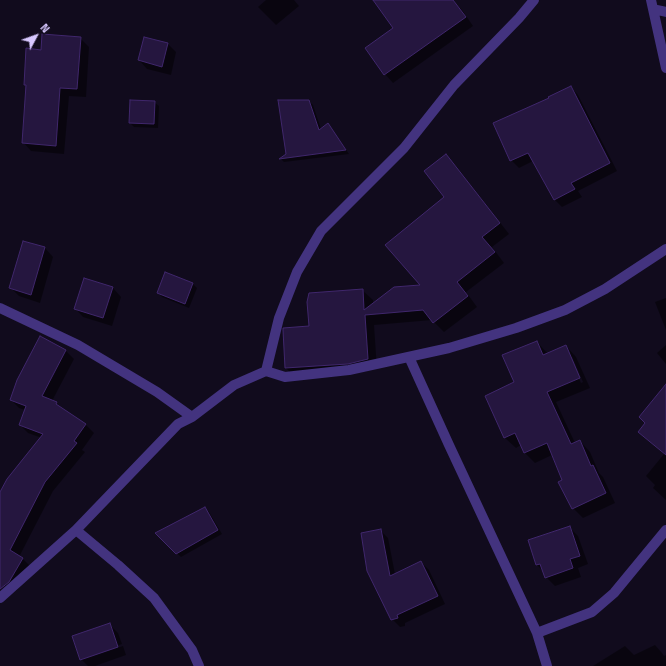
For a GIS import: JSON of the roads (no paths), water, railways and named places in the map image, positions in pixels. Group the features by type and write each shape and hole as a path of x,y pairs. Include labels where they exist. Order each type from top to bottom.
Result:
{"street":[{"path":"266,372 279,318 297,272 321,231 404,148 454,85 519,18 534,0"},
{"path":"652,4 666,12"},
{"path":"652,4 666,68"},
{"path":"0,598 76,530 178,424 192,417 234,385 266,372 285,377 349,370 449,348 516,328 565,310 605,289 666,249"},
{"path":"0,308 78,345 157,392 192,417"},
{"path":"409,357 537,633 546,666"},
{"path":"76,530 118,565 154,598 192,650 199,666"},
{"path":"537,633 592,612 614,593 666,530"}]}
